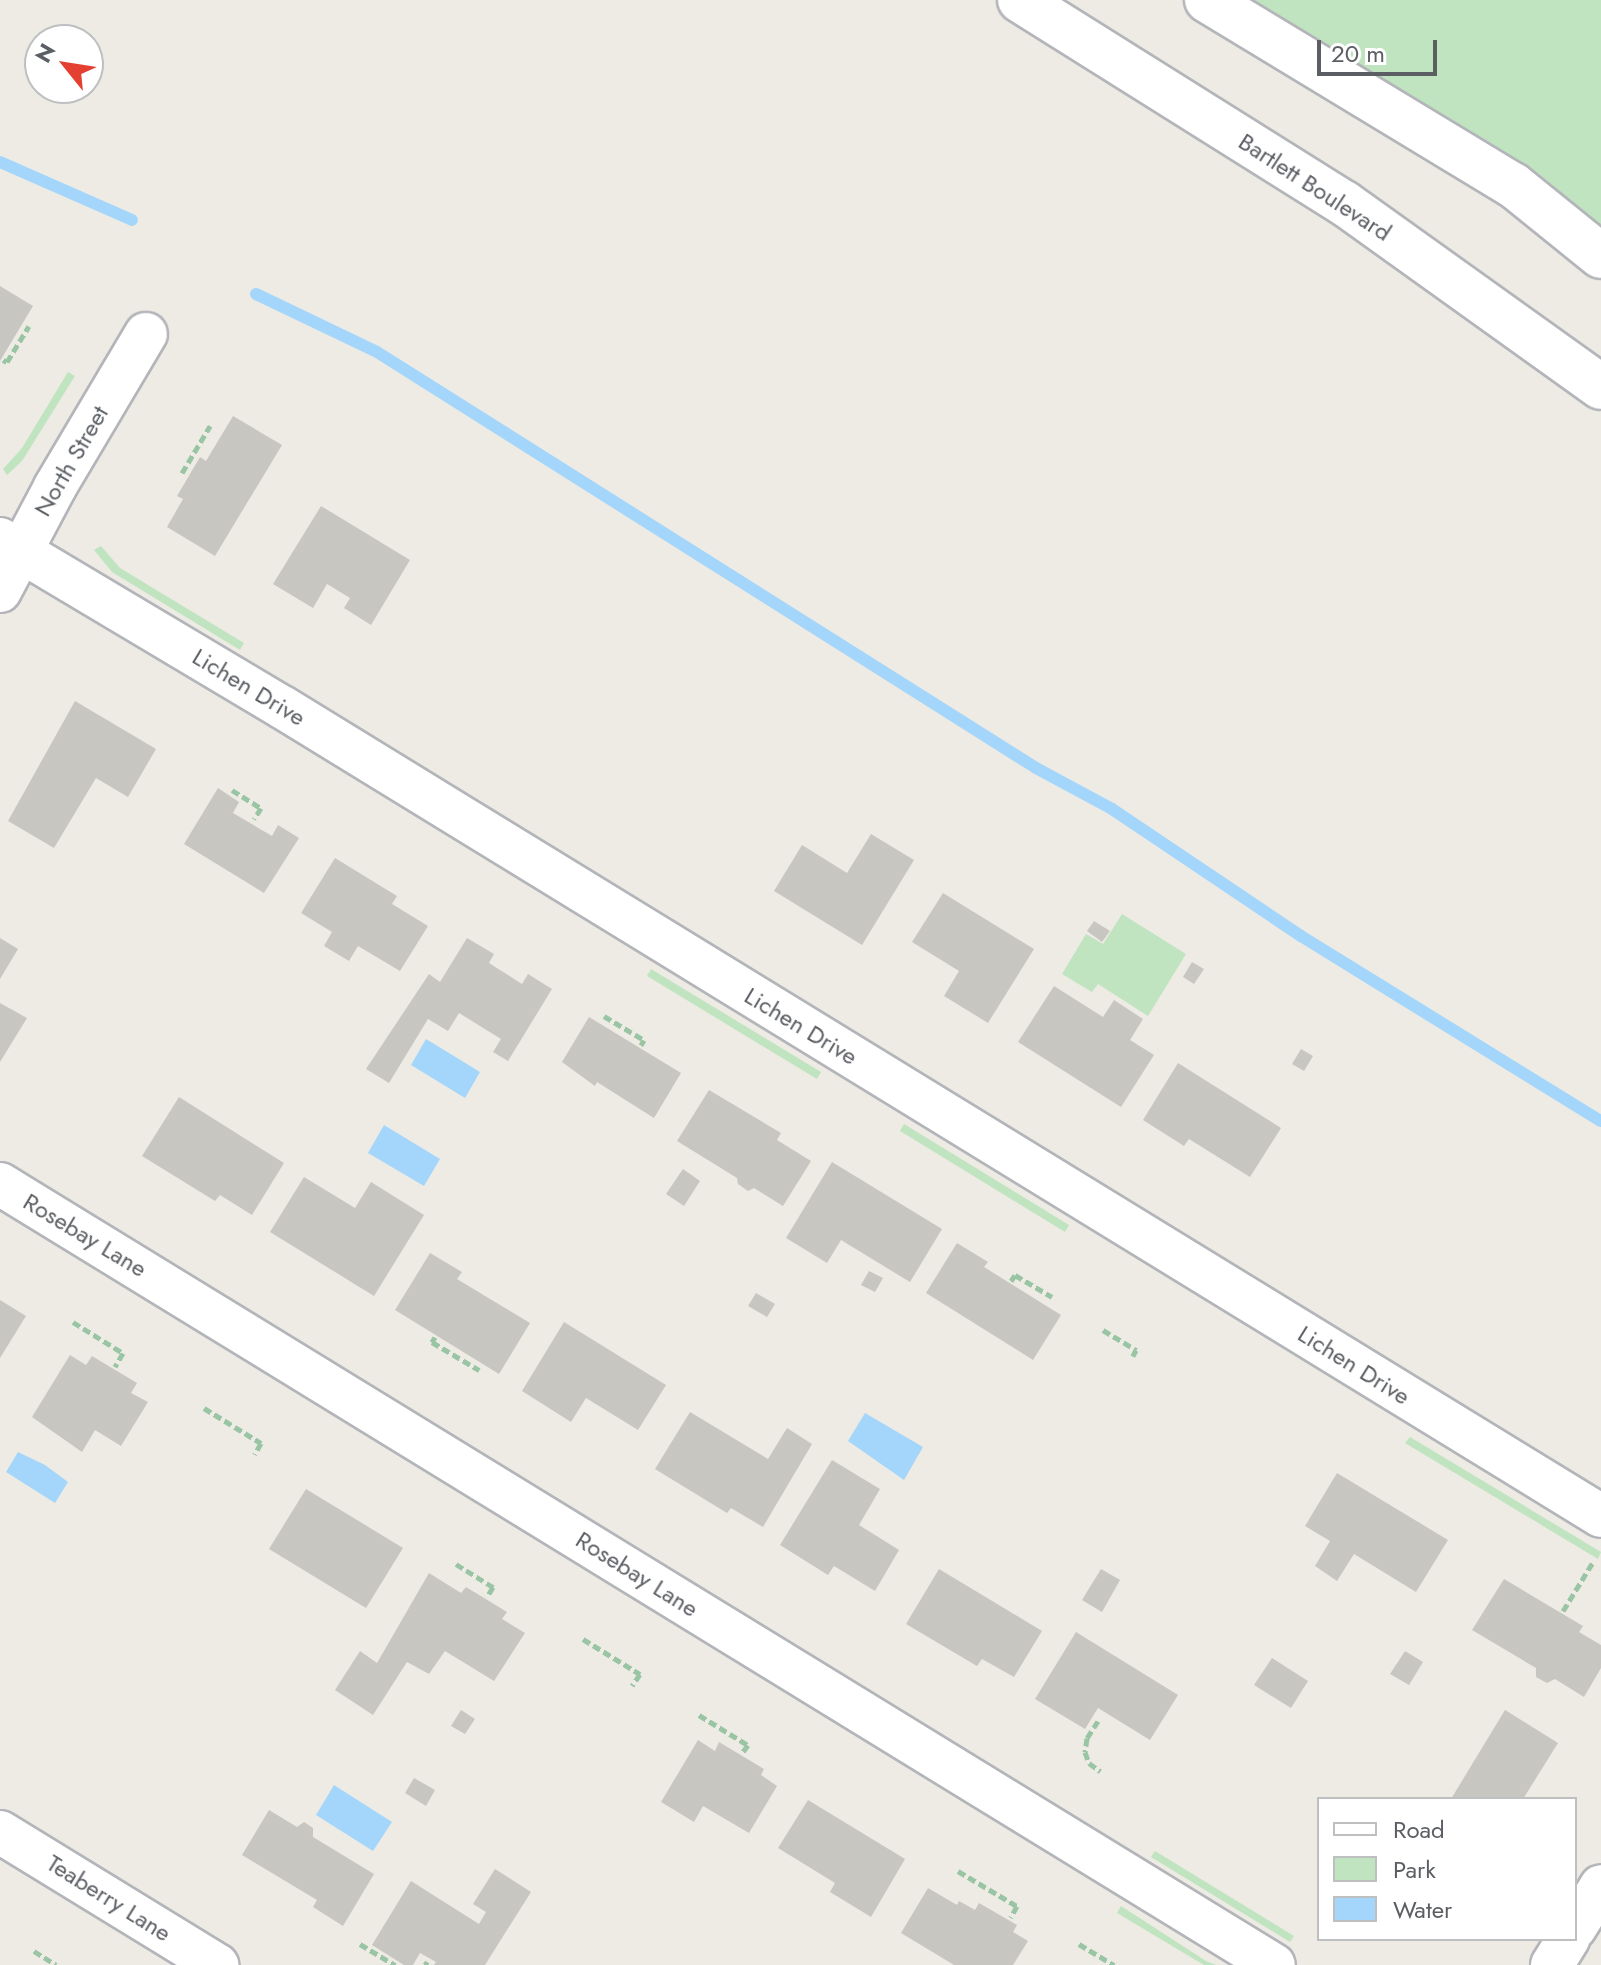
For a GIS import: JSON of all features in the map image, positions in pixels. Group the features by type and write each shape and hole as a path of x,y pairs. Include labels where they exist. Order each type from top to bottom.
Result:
{"main road":[{"name":"Bartlett Boulevard","path":"1020,0 1344,203 1601,387"},
{"path":"1207,0 1513,185 1601,256"}],"street":[{"name":"North Street","path":"0,591 10,544 146,334"},
{"name":"Lichen Drive","path":"10,544 1601,1516"},
{"name":"Rosebay Lane","path":"0,1184 1274,1965"},
{"name":"Teaberry Lane","path":"0,1832 217,1965"},
{"path":"1577,1925 1601,1886"},
{"path":"1552,1965 1567,1941"}],"path":[{"path":"3,360 7,362 29,326"},
{"path":"182,473 210,426"},
{"path":"232,790 261,808 254,819"},
{"path":"604,1016 644,1040 641,1045"},
{"path":"1011,1281 1015,1275 1052,1297"},
{"path":"73,1322 123,1353 115,1367"},
{"path":"1103,1330 1136,1350 1133,1356"},
{"path":"435,1337 432,1342 479,1370"},
{"path":"204,1408 261,1443 255,1454"},
{"path":"1563,1611 1593,1562"},
{"path":"456,1564 493,1587 487,1597"},
{"path":"583,1639 640,1674 632,1686"},
{"path":"699,1715 748,1745 742,1753"},
{"path":"1098,1721 1087,1738 1085,1752 1089,1763 1100,1771"},
{"path":"958,1871 1017,1906 1011,1917"},
{"path":"360,1944 395,1965"},
{"path":"1079,1944 1114,1965"},
{"path":"34,1951 56,1965"}],"green space":[{"path":"1208,0 1601,0 1601,256"},
{"path":"68,372 75,376 22,461 7,475 3,469 22,448"},
{"path":"101,546 120,568 244,643 240,650 112,572 94,550"},
{"path":"1122,914 1186,954 1148,1016 1098,984 1092,992 1062,974 1086,934 1103,944"},
{"path":"651,969 821,1072 817,1079 647,976"},
{"path":"904,1124 1069,1225 1065,1232 900,1131"},
{"path":"1410,1437 1601,1552 1598,1559 1405,1443"},
{"path":"1155,1851 1294,1936 1290,1942 1151,1857"},
{"path":"1121,1906 1216,1965 1204,1965 1117,1913"}],"water":[{"path":"426,1039 480,1072 465,1098 411,1065"},
{"path":"384,1125 440,1159 424,1186 368,1153"},
{"path":"865,1413 923,1447 904,1480 848,1441"},
{"path":"18,1452 45,1465 68,1482 55,1503 6,1472"},
{"path":"334,1785 392,1822 373,1851 316,1815"}],"building":[{"path":"0,286 33,306 0,361"},
{"path":"233,416 282,445 215,556 167,527 183,499 177,496 200,457 206,461"},
{"path":"321,506 410,560 371,625 344,608 350,598 327,584 313,608 273,584"},
{"path":"75,701 156,749 128,797 96,778 54,848 8,821"},
{"path":"218,788 239,802 233,813 272,836 278,825 299,838 264,893 184,844"},
{"path":"871,834 914,860 862,945 774,891 802,845 847,873"},
{"path":"335,858 397,896 392,904 428,926 400,971 358,946 349,961 324,946 332,932 301,913"},
{"path":"943,893 1034,949 988,1023 944,996 959,971 912,942"},
{"path":"1094,921 1110,931 1102,942 1087,931"},
{"path":"0,938 18,949 0,979"},
{"path":"467,938 494,954 489,963 522,984 528,974 552,989 508,1061 493,1052 501,1039 459,1013 448,1031 428,1019 389,1083 366,1069 429,974 440,982"},
{"path":"1192,962 1204,969 1194,984 1183,977"},
{"path":"1054,986 1103,1017 1114,1000 1143,1019 1130,1040 1154,1055 1121,1107 1018,1042"},
{"path":"0,1003 27,1018 0,1062"},
{"path":"589,1017 681,1073 654,1118 597,1082 595,1086 562,1062"},
{"path":"1301,1049 1313,1056 1304,1071 1292,1064"},
{"path":"1178,1063 1281,1128 1250,1177 1189,1139 1184,1146 1143,1120"},
{"path":"709,1090 781,1133 777,1140 811,1161 783,1206 754,1188 748,1191 738,1184 737,1178 677,1141"},
{"path":"179,1097 284,1163 252,1215 220,1195 215,1201 142,1156"},
{"path":"832,1162 942,1229 910,1282 841,1240 827,1263 786,1238"},
{"path":"683,1169 700,1181 684,1206 666,1194"},
{"path":"304,1177 355,1208 371,1182 424,1215 374,1296 270,1232"},
{"path":"957,1243 988,1262 984,1267 1061,1315 1033,1360 926,1293"},
{"path":"430,1253 462,1272 457,1279 530,1323 499,1374 395,1310"},
{"path":"869,1271 883,1278 875,1292 861,1285"},
{"path":"756,1293 775,1304 767,1317 748,1306"},
{"path":"0,1300 26,1316 0,1358"},
{"path":"564,1322 666,1385 638,1430 586,1398 571,1422 522,1391"},
{"path":"70,1355 86,1365 92,1356 137,1383 131,1393 148,1402 121,1446 95,1430 82,1452 32,1417"},
{"path":"690,1412 768,1459 787,1428 812,1444 763,1527 731,1508 727,1513 655,1469"},
{"path":"832,1460 880,1489 859,1525 899,1550 875,1591 834,1566 828,1575 780,1545"},
{"path":"1337,1473 1448,1540 1416,1592 1354,1554 1337,1581 1315,1566 1330,1541 1305,1526"},
{"path":"306,1489 403,1548 366,1608 269,1549"},
{"path":"939,1569 1042,1631 1014,1677 982,1659 977,1666 906,1624"},
{"path":"1101,1569 1120,1580 1102,1612 1082,1600"},
{"path":"429,1573 461,1593 466,1587 507,1612 502,1619 525,1633 494,1681 445,1651 429,1674 407,1662 373,1715 335,1690 360,1651 377,1663"},
{"path":"1504,1579 1583,1626 1579,1632 1601,1645 1601,1668 1584,1697 1555,1679 1547,1683 1536,1677 1536,1668 1472,1630"},
{"path":"1076,1632 1178,1695 1150,1740 1098,1708 1085,1729 1035,1699"},
{"path":"1405,1651 1423,1662 1409,1685 1390,1674"},
{"path":"1272,1658 1308,1681 1291,1708 1254,1685"},
{"path":"461,1710 475,1719 465,1734 451,1726"},
{"path":"1505,1710 1558,1743 1524,1797 1452,1797"},
{"path":"698,1740 715,1751 719,1742 764,1769 761,1775 777,1786 749,1833 703,1806 694,1822 661,1802"},
{"path":"414,1778 435,1790 426,1806 405,1793"},
{"path":"808,1800 905,1859 871,1917 830,1892 835,1883 778,1848"},
{"path":"269,1810 297,1827 304,1822 313,1828 313,1837 374,1874 343,1926 313,1907 317,1900 242,1855"},
{"path":"495,1869 531,1892 485,1965 434,1965 436,1962 420,1953 413,1965 404,1965 372,1945 411,1881 479,1924 486,1912 473,1904"},
{"path":"928,1888 957,1905 959,1901 975,1910 979,1903 1017,1925 1013,1932 1028,1941 1013,1965 954,1965 901,1933"}],"waterway":[{"path":"0,162 132,220"},
{"path":"256,294 377,352 1036,768 1112,809 1301,936 1601,1121"}]}
